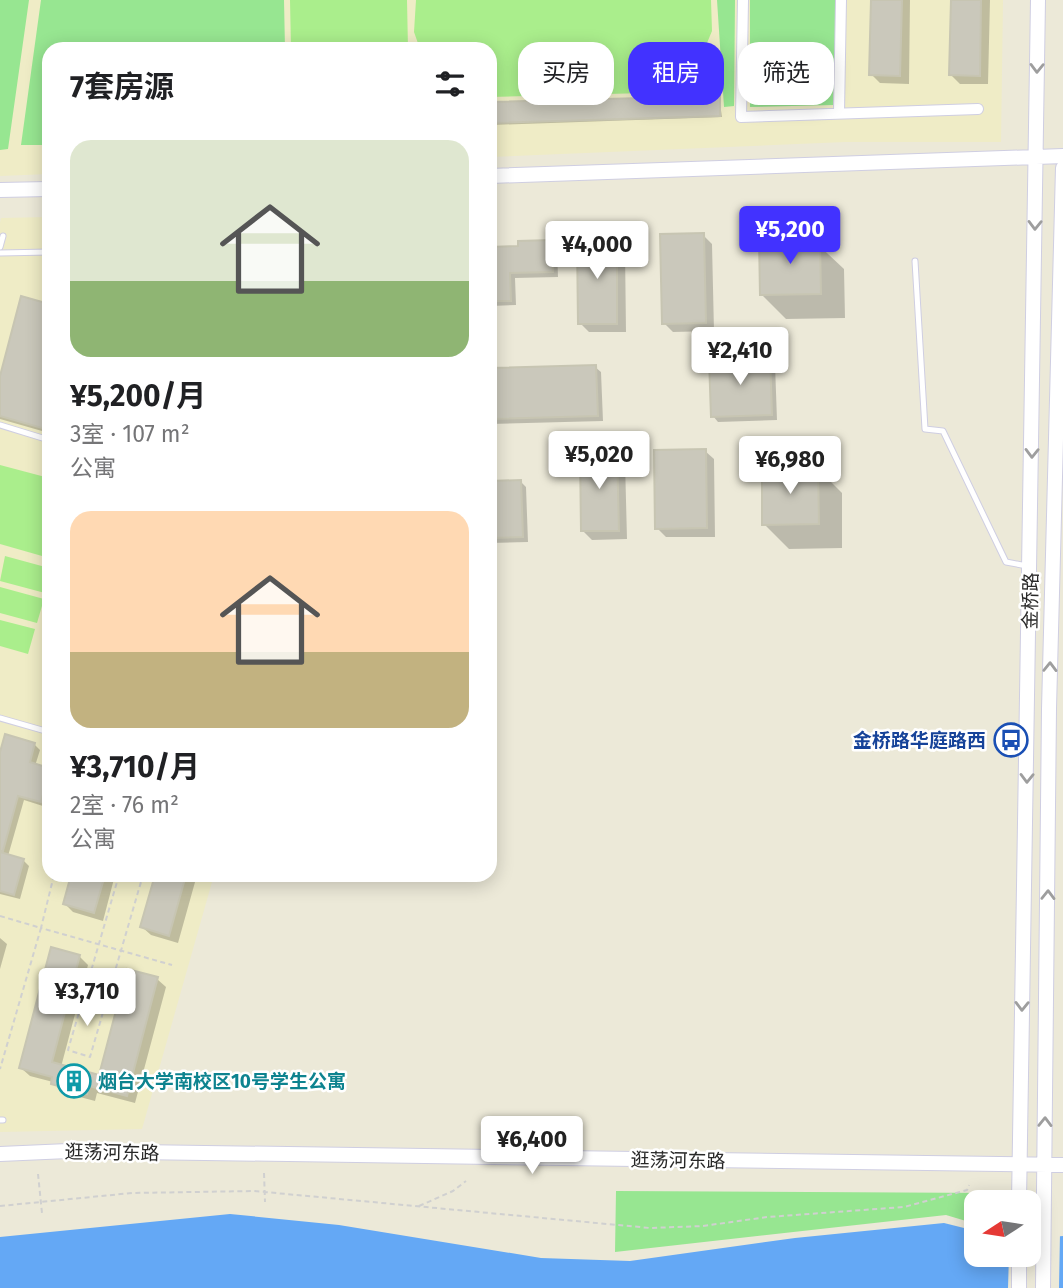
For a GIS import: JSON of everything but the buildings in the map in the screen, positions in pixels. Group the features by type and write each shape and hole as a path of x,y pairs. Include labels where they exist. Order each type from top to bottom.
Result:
{"street":[{"path":"743,0 740,117 978,109"},
{"path":"839,112 841,0"},
{"name":"金桥路","path":"1019,1190 1038,0"},
{"path":"497,176 1063,156"},
{"name":"金桥路","path":"1043,1288 1056,695 1063,168"},
{"path":"0,190 42,189"},
{"name":"逛荡河东路","path":"0,1154 68,1151 1063,1165"},
{"path":"1019,1267 1019,1288"}],"lane":[{"path":"0,247 3,236"},
{"path":"0,253 42,252"},
{"path":"915,261 925,429 943,431 1006,562 1030,567"},
{"path":"0,425 42,438"},
{"path":"0,718 42,730"}],"path":[{"path":"0,1069 52,882"},
{"path":"117,882 68,1050 90,1057 141,882"},
{"path":"0,916 172,965"},
{"path":"264,1173 265,1202"},
{"path":"38,1174 42,1213"},
{"path":"415,1207 432,1202 466,1181"},
{"path":"0,1206 132,1193 265,1192 650,1228 703,1226 767,1217 904,1208 967,1189 969,1185"}],"shaded area":[{"path":"0,0 1003,0 1001,142 845,142 497,157 497,42 42,42 42,174 0,176"},
{"path":"42,217 42,882 212,882 142,1129 0,1132 1,218"}],"green space":[{"path":"0,0 29,0 8,149 0,150"},
{"path":"41,0 284,0 285,42 42,42 42,145 21,145"},
{"path":"290,0 407,0 408,42 291,42"},
{"path":"416,0 711,0 712,31 707,42 628,42 628,93 614,94 614,42 518,42 518,96 497,97 497,42 418,42 414,32"},
{"path":"717,0 735,0 734,106 724,107 724,42 720,42"},
{"path":"750,0 837,0 834,79 834,42 750,42"},
{"path":"750,105 833,105 750,107"},
{"path":"0,465 42,476 42,556 0,544"},
{"path":"5,556 42,566 42,592 0,581"},
{"path":"0,587 42,598 37,623 0,613"},
{"path":"0,620 35,629 28,654 0,646"},
{"path":"616,1191 964,1193 964,1220 946,1215 615,1252"}],"water":[{"path":"230,1214 339,1225 541,1258 630,1261 795,1238 944,1223 964,1228 964,1267 1041,1267 1041,1238 1063,1236 1063,1288 0,1288 0,1237"}],"pier":[{"path":"1060,1233 1059,1288 1008,1288 1009,1267 1041,1267 1041,1234"}],"place":[{"name":"金桥路华庭路西","path":"1011,740"},
{"name":"烟台大学南校区10号学生公寓","path":"74,1081"}]}
